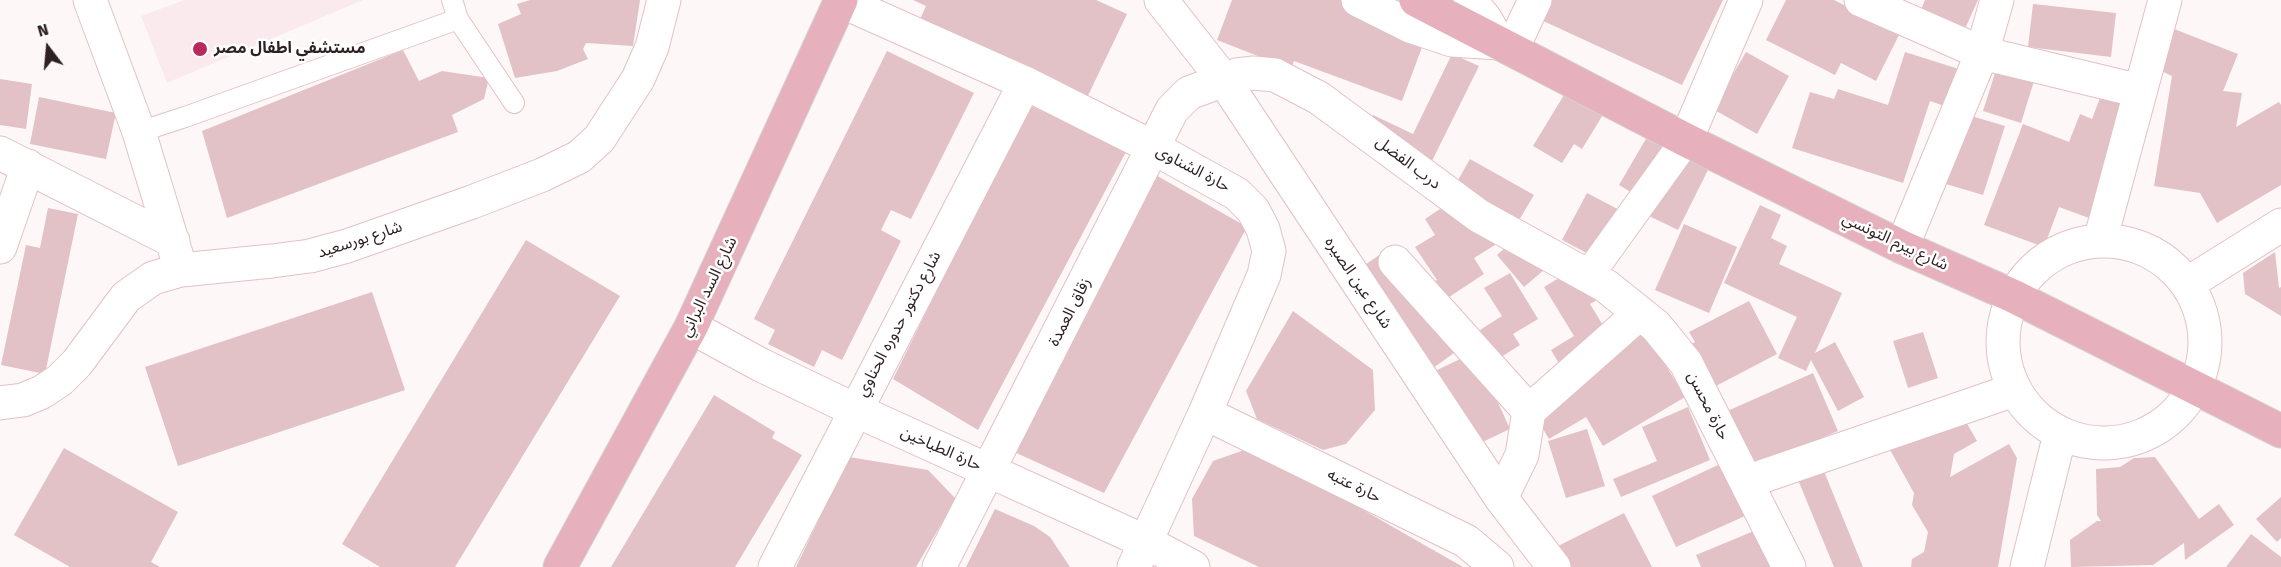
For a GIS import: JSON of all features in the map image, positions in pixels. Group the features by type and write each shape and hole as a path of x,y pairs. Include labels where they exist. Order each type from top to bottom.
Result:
{"main road":[{"path":"1416,0 1505,46"},
{"name":"شارع السد البراني","path":"560,567 691,327 841,1"},
{"name":"شارع بيرم التونسي","path":"1505,46 1686,140 1902,247 2013,296 2281,431"}],"street":[{"path":"90,0 139,132 177,256"},
{"name":"شارع بورسعيد","path":"0,403 23,400 42,392 60,380 94,341 126,297 153,278 177,256 281,260 310,256 347,246 472,202 579,157 599,139 638,79 652,47 664,0"},
{"name":"شارع عين الصيره","path":"1161,0 1223,79 1502,498 1554,567"},
{"name":"شارع بيرم التونسي","path":"1358,0 1410,26 1452,40 1505,46"},
{"path":"1470,0 1505,46 1535,0"},
{"path":"1588,276 1686,140 1746,0"},
{"path":"1861,0 1982,53 2140,91"},
{"path":"1902,247 1982,53 1997,0"},
{"path":"2100,241 2165,0"},
{"name":"حارة الشناوى","path":"841,1 1025,83 1154,148 1237,194 1253,210 1263,229 1269,250 1264,275 1205,413 1140,555"},
{"name":"درب الفضل","path":"1223,79 1254,73 1275,75 1319,98 1479,216 1588,276"},
{"name":"زقاق العمدة","path":"939,567 1173,110 1189,93 1223,79"},
{"name":"شارع دكتور حدوره الحناوي","path":"775,567 1025,83"},
{"path":"0,247 14,160 177,256"},
{"path":"2187,284 2281,225"},
{"path":"2100,241 2125,243 2149,251 2170,265 2187,284 2200,308 2205,335 2203,362 2194,387 2176,413 2151,431 2121,442 2090,442 2060,434 2033,416 2014,390 2003,360 2003,327 2013,296 2028,274 2049,257 2073,245 2100,241"},
{"path":"1395,262 1529,411"},
{"name":"حارة محسن","path":"1588,276 1606,286 1656,326 1686,363 1789,567"},
{"path":"1502,498 1522,455 1529,411 1640,313"},
{"name":"حارة الطباخين","path":"691,327 761,365 989,470 1140,555 1193,567"},
{"path":"1746,482 2014,390"},
{"name":"حارة عتبه","path":"1205,413 1466,541 1497,567"},
{"path":"2034,562 2060,434"}],"lane":[{"path":"452,0 458,19 514,103"},
{"path":"139,132 458,19"}],"shaded area":[{"name":"مستشفي اطفال مصر","path":"184,0 363,0 167,83 141,16"}],"building":[{"path":"530,0 640,0 633,46 586,43 583,49 588,59 557,71 515,78 498,24 521,14 517,4"},
{"path":"913,0 1096,0 1127,14 1084,104 917,26 926,6"},
{"path":"1232,0 1370,0 1431,23 1402,101 1294,61 1291,69 1217,40"},
{"path":"1548,0 1723,0 1682,85 1539,19"},
{"path":"1786,0 1834,0 1900,33 1876,81 1841,63 1835,75 1766,40"},
{"path":"1925,0 1978,0 1964,31 1920,12"},
{"path":"2033,4 2116,13 2111,57 2028,47"},
{"path":"2169,27 2238,54 2223,91 2242,93 2236,127 2279,102 2281,105 2281,185 2217,223 2200,193 2154,186 2172,76 2157,69"},
{"path":"403,50 419,81 442,71 489,78 484,99 452,115 458,132 227,218 202,131"},
{"path":"887,51 974,93 911,219 891,210 881,230 901,241 842,360 822,350 814,367 768,344 775,330 754,319"},
{"path":"1746,52 1789,76 1757,134 1713,109"},
{"path":"1905,52 1965,71 1953,109 1930,101 1903,183 1792,148 1810,92 1834,99 1838,89 1888,105"},
{"path":"1452,54 1479,66 1429,167 1363,135 1373,115 1413,134"},
{"path":"1996,70 2034,81 2021,123 1983,111"},
{"path":"0,79 32,84 26,129 0,125"},
{"path":"1567,90 1604,113 1582,149 1574,144 1562,163 1533,146"},
{"path":"2103,90 2128,98 2089,218 2059,207 2044,247 1984,225 2023,124 2069,142 2080,114 2092,119"},
{"path":"39,97 116,113 106,159 30,144"},
{"path":"1029,105 1127,150 978,430 893,379"},
{"path":"1968,115 2005,126 1983,195 1946,184"},
{"path":"1654,125 1681,141 1646,201 1619,185"},
{"path":"1677,153 1709,168 1678,230 1647,215"},
{"path":"1470,159 1534,195 1512,232 1471,209 1495,245 1474,258 1484,274 1440,303 1428,285 1437,280 1415,247 1435,235 1425,219 1455,199 1449,196"},
{"path":"1154,174 1247,227 1104,493 1012,451"},
{"path":"1587,193 1627,214 1602,261 1562,240"},
{"path":"1760,205 1781,215 1771,238 1787,246 1779,264 1842,293 1815,353 1835,342 1864,397 1838,411 1811,360 1806,371 1778,358 1797,317 1724,283"},
{"path":"48,208 78,214 45,374 1,365 26,245 40,248"},
{"path":"1684,224 1737,247 1709,313 1655,290"},
{"path":"1524,231 1551,264 1524,287 1497,255"},
{"path":"526,240 620,296 455,567 380,567 342,544"},
{"path":"1388,249 1458,350 1429,371 1359,269"},
{"path":"2275,252 2279,288 2281,287 2281,316 2245,294 2243,273"},
{"path":"1584,263 1603,296 1590,304 1610,337 1644,329 1685,397 1603,446 1586,417 1549,439 1534,414 1575,390 1551,350 1574,336 1544,287"},
{"path":"1510,273 1538,319 1513,334 1520,345 1498,359 1480,330 1502,316 1484,288"},
{"path":"372,292 405,390 178,466 145,367"},
{"path":"1749,301 1777,354 1697,396 1674,353 1695,342 1689,332"},
{"path":"1293,311 1373,370 1375,410 1346,444 1323,450 1257,419 1246,391"},
{"path":"1923,332 1938,378 1908,388 1893,341"},
{"path":"1475,352 1510,429 1459,453 1445,386 1437,370"},
{"path":"1813,373 1838,431 1748,469 1723,413"},
{"path":"714,395 775,432 772,438 802,455 735,567 611,567"},
{"path":"1953,399 1977,441 1954,454 1950,477 2009,444 2017,458 1998,567 1911,567 1912,559 1924,552 1928,532 1912,505 1914,493 1884,439"},
{"path":"1688,407 1710,460 1621,497 1613,479 1657,461 1642,427"},
{"path":"1587,429 1605,486 1566,498 1548,441"},
{"path":"1253,447 1463,567 1259,567 1194,536 1192,499 1213,461"},
{"path":"64,448 178,512 151,562 160,567 70,567 14,535"},
{"path":"849,457 928,470 956,499 916,567 796,567"},
{"path":"2155,457 2199,519 2219,504 2234,525 2185,560 2184,543 2153,565 2071,567 2070,540 2097,521 2101,521 2097,515 2096,469 2120,467 2134,458"},
{"path":"1720,464 1745,516 1676,547 1652,496"},
{"path":"1821,464 1863,567 1834,567 1796,475"},
{"path":"2281,497 2281,538 2277,542 2256,519"},
{"path":"995,509 1034,526 1050,537 1070,567 966,567"},
{"path":"1624,513 1652,567 1569,567 1558,546"},
{"path":"1778,521 1798,567 1701,567 1696,555"},
{"path":"2251,534 2281,557 2281,567 2226,567"}],"place":[{"name":"مستشفي اطفال مصر","path":"200,49"}]}
